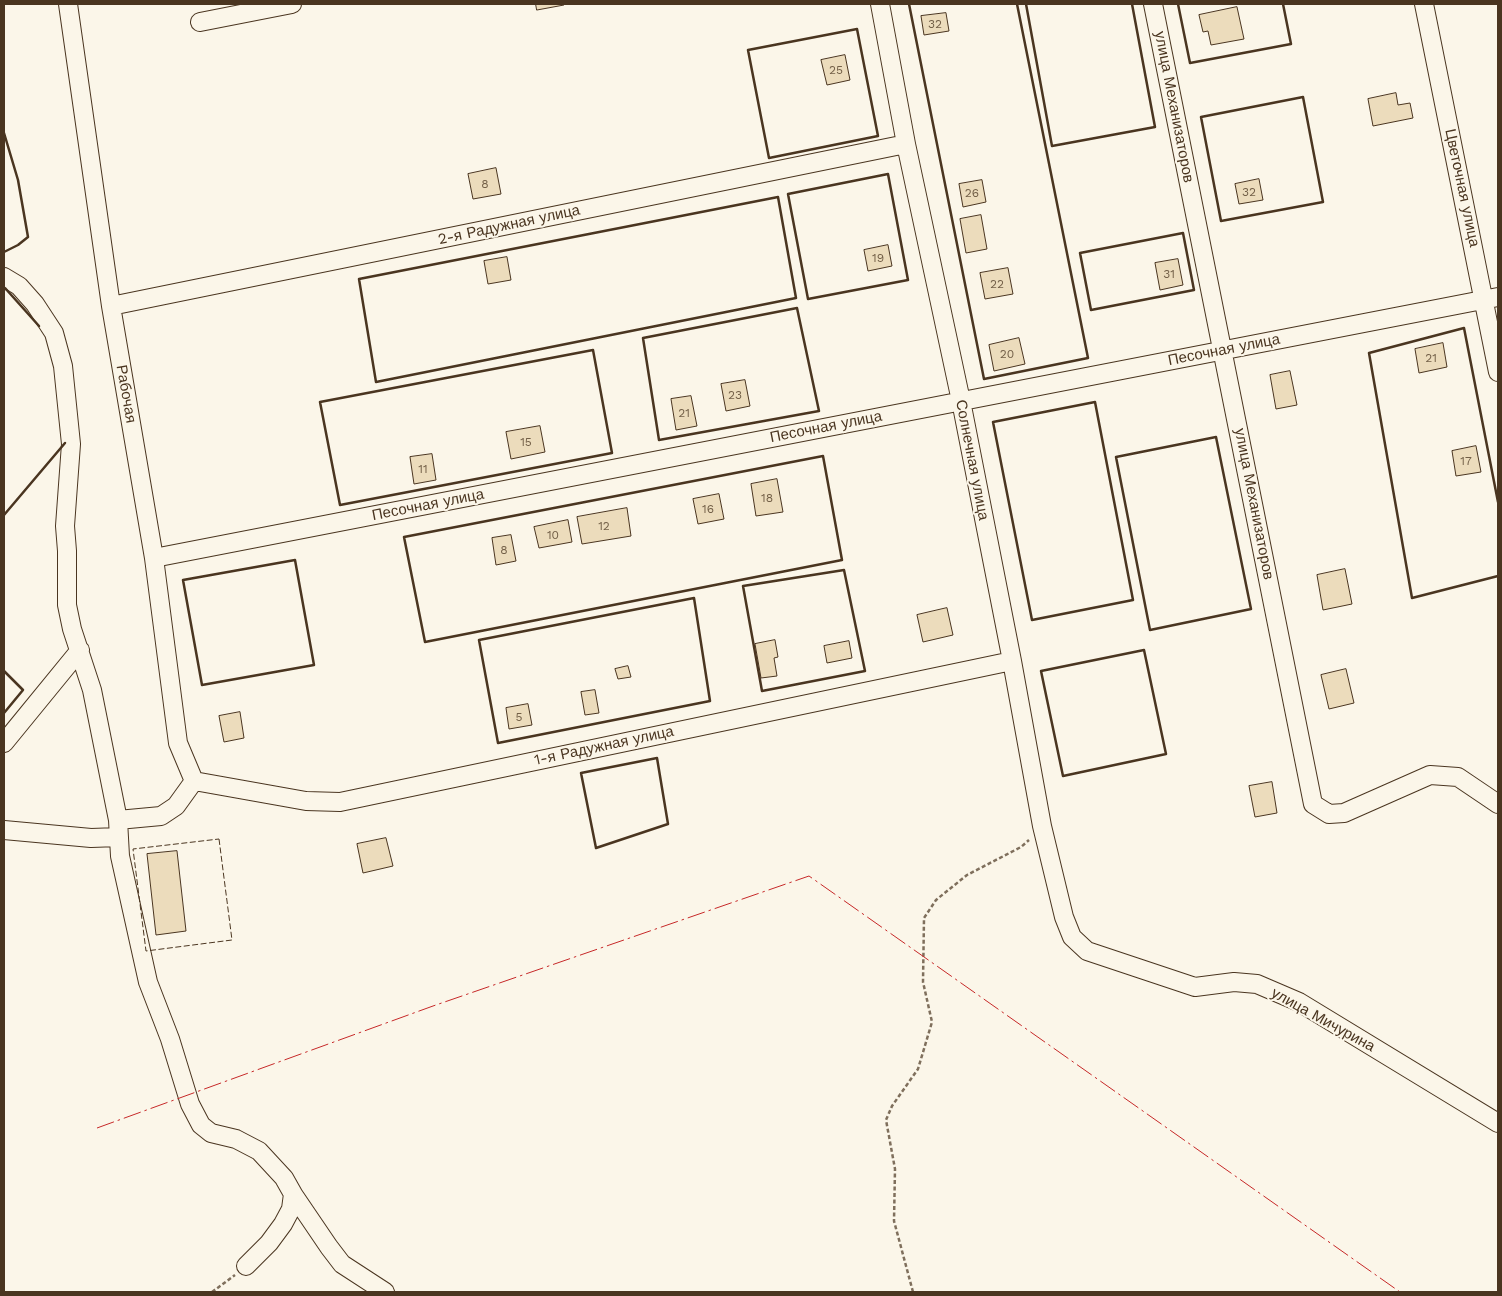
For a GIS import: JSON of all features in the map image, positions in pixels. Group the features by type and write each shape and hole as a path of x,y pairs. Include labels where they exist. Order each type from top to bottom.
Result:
{"street":[{"name":"Рабочая","path":"68,4 111,306 154,558 178,743 194,781"},
{"path":"200,22 292,4"},
{"name":"Солнечная улица","path":"880,4 906,144 961,401 1042,826 1064,917"},
{"name":"улица Механизаторов","path":"1154,4 1313,804 1329,814 1344,813 1430,775 1458,777 1498,804"},
{"name":"Цветочная улица","path":"1424,4 1492,298 1498,372"},
{"name":"2-я Радужная улица","path":"111,306 906,144"},
{"path":"4,277 19,286 35,304 54,333 63,366 71,444 64,526 67,550 67,605 72,629 92,690 118,829 120,856 148,982 170,1039 190,1104 201,1125 211,1133 236,1139 259,1151 284,1178 342,1264 385,1292"},
{"name":"Песочная улица","path":"154,558 1492,298"},
{"path":"4,743 80,650"},
{"name":"1-я Радужная улица","path":"194,781 306,801 340,802 1012,661"},
{"path":"4,830 91,838 161,816 176,806 194,781"},
{"name":"улица Мичурина","path":"1064,917 1072,937 1087,951 1195,987 1234,982 1257,984 1299,1002 1498,1124"},
{"path":"246,1266 269,1243 283,1224 291,1209 293,1194"}],"path":[{"path":"913,1292 894,1221 895,1169 886,1120 892,1106 918,1069 932,1022 923,982 924,918 936,900 967,875 1021,847 1042,826"},
{"path":"212,1292 246,1266"}],"building":[{"path":"536,4 563,4 564,5 537,10"},
{"path":"1237,7 1244,39 1211,45 1208,31 1203,32 1199,15"},
{"path":"946,13 949,31 924,35 921,16"},
{"path":"845,55 850,80 827,85 821,60"},
{"path":"1396,93 1398,105 1410,103 1413,118 1373,126 1368,99"},
{"path":"496,168 501,194 473,199 468,174"},
{"path":"1259,179 1263,200 1239,204 1235,184"},
{"path":"982,180 986,202 963,207 959,184"},
{"path":"981,215 987,249 966,253 960,219"},
{"path":"888,245 892,266 868,271 864,250"},
{"path":"507,257 511,280 488,284 484,261"},
{"path":"1178,259 1183,285 1160,290 1155,263"},
{"path":"1008,268 1013,294 985,299 980,273"},
{"path":"1019,338 1025,364 994,371 989,345"},
{"path":"1443,343 1447,367 1419,373 1415,349"},
{"path":"1290,371 1297,405 1276,409 1270,375"},
{"path":"745,380 750,406 726,411 721,384"},
{"path":"691,396 697,426 676,430 671,399"},
{"path":"540,426 545,452 511,459 506,432"},
{"path":"1476,446 1481,472 1456,476 1452,451"},
{"path":"432,454 436,480 414,484 410,457"},
{"path":"777,479 783,512 756,516 751,484"},
{"path":"719,494 724,519 698,524 693,499"},
{"path":"627,508 631,536 582,544 577,517"},
{"path":"568,520 572,542 539,548 534,527"},
{"path":"511,535 516,561 496,565 492,538"},
{"path":"1345,569 1352,604 1323,610 1317,575"},
{"path":"947,608 953,635 923,642 917,615"},
{"path":"775,640 778,657 774,658 777,676 761,678 755,644"},
{"path":"849,641 852,658 827,663 824,646"},
{"path":"628,666 631,677 618,679 615,669"},
{"path":"1346,669 1354,703 1329,709 1321,675"},
{"path":"595,690 599,713 585,715 581,692"},
{"path":"528,704 532,725 509,729 506,708"},
{"path":"240,712 244,738 224,742 219,716"},
{"path":"1272,782 1277,813 1255,817 1249,786"},
{"path":"386,838 393,866 363,873 357,844"},
{"path":"177,851 186,931 156,935 147,854"}],"fence":[{"path":"219,839 232,940 146,951 133,849 219,839"}],"wall":[{"path":"909,4 984,379 1088,358 1017,4"},
{"path":"1026,4 1052,146 1155,127 1132,4"},
{"path":"1178,4 1190,63 1291,44 1283,4"},
{"path":"857,29 878,136 769,158 748,50 857,29"},
{"path":"1303,97 1323,202 1221,221 1201,117 1303,97"},
{"path":"4,133 18,180 28,237 4,252"},
{"path":"888,174 908,280 808,299 788,194 888,174"},
{"path":"778,197 796,298 376,382 359,279 778,197"},
{"path":"1183,233 1194,290 1091,310 1080,253 1183,233"},
{"path":"4,290 5,288 39,326"},
{"path":"797,308 819,411 659,440 643,338 797,308"},
{"path":"1498,502 1464,328 1369,353 1412,598 1498,576"},
{"path":"593,350 612,453 340,505 320,402 593,350"},
{"path":"1095,402 1133,600 1032,620 993,422 1095,402"},
{"path":"1216,437 1251,609 1150,630 1116,457 1216,437"},
{"path":"4,515 65,443"},
{"path":"823,456 842,560 425,642 404,537 823,456"},
{"path":"295,560 314,665 202,685 183,580 295,560"},
{"path":"844,570 865,671 762,691 743,586 844,570"},
{"path":"694,598 710,701 498,743 479,640 694,598"},
{"path":"1144,650 1166,754 1063,776 1041,671 1144,650"},
{"path":"4,671 23,690 4,713"},
{"path":"657,758 668,824 596,848 581,773 657,758"}],"power":[{"path":"97,1128 433,1006 809,876 1400,1292"}]}
